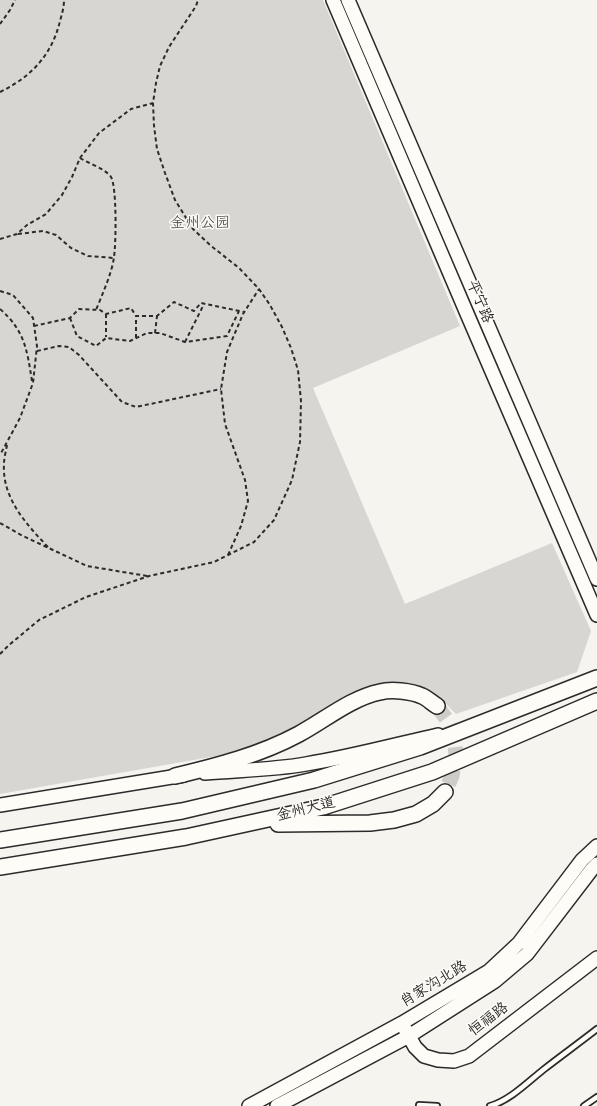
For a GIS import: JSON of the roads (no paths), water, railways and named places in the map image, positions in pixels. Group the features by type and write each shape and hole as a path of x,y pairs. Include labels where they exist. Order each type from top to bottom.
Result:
{"main road":[{"name":"平宁路","path":"333,0 597,615"},
{"name":"平宁路","path":"348,0 597,579"},
{"name":"金州大道","path":"0,840 182,812 314,780 420,747 597,678"},
{"path":"0,805 175,776 223,764 267,748 298,734 359,699 380,692 400,691 422,696 437,706"},
{"name":"金州大道","path":"0,867 186,837 323,808 432,772 597,702"},
{"path":"175,776 305,764 473,726"},
{"path":"245,824 370,823 394,820 416,814 433,804 445,792"},
{"name":"肖家沟北路","path":"249,1106 402,1023 489,971 519,943 582,860 597,846"},
{"name":"肖家沟北路","path":"277,1106 409,1036 495,981 527,954 597,864"},
{"name":"恒福路","path":"402,1023 415,1047 424,1056 438,1060 454,1060 469,1056 597,958"}],"lane":[{"path":"490,1106 516,1092 597,1029"},
{"path":"584,1106 597,1097"},
{"path":"419,1104 437,1106"}],"tunnel":[{"path":"437,706 448,721 454,737 456,754 452,776 445,792"}],"park label":[{"name":"金州公园","path":"200,224"}]}
